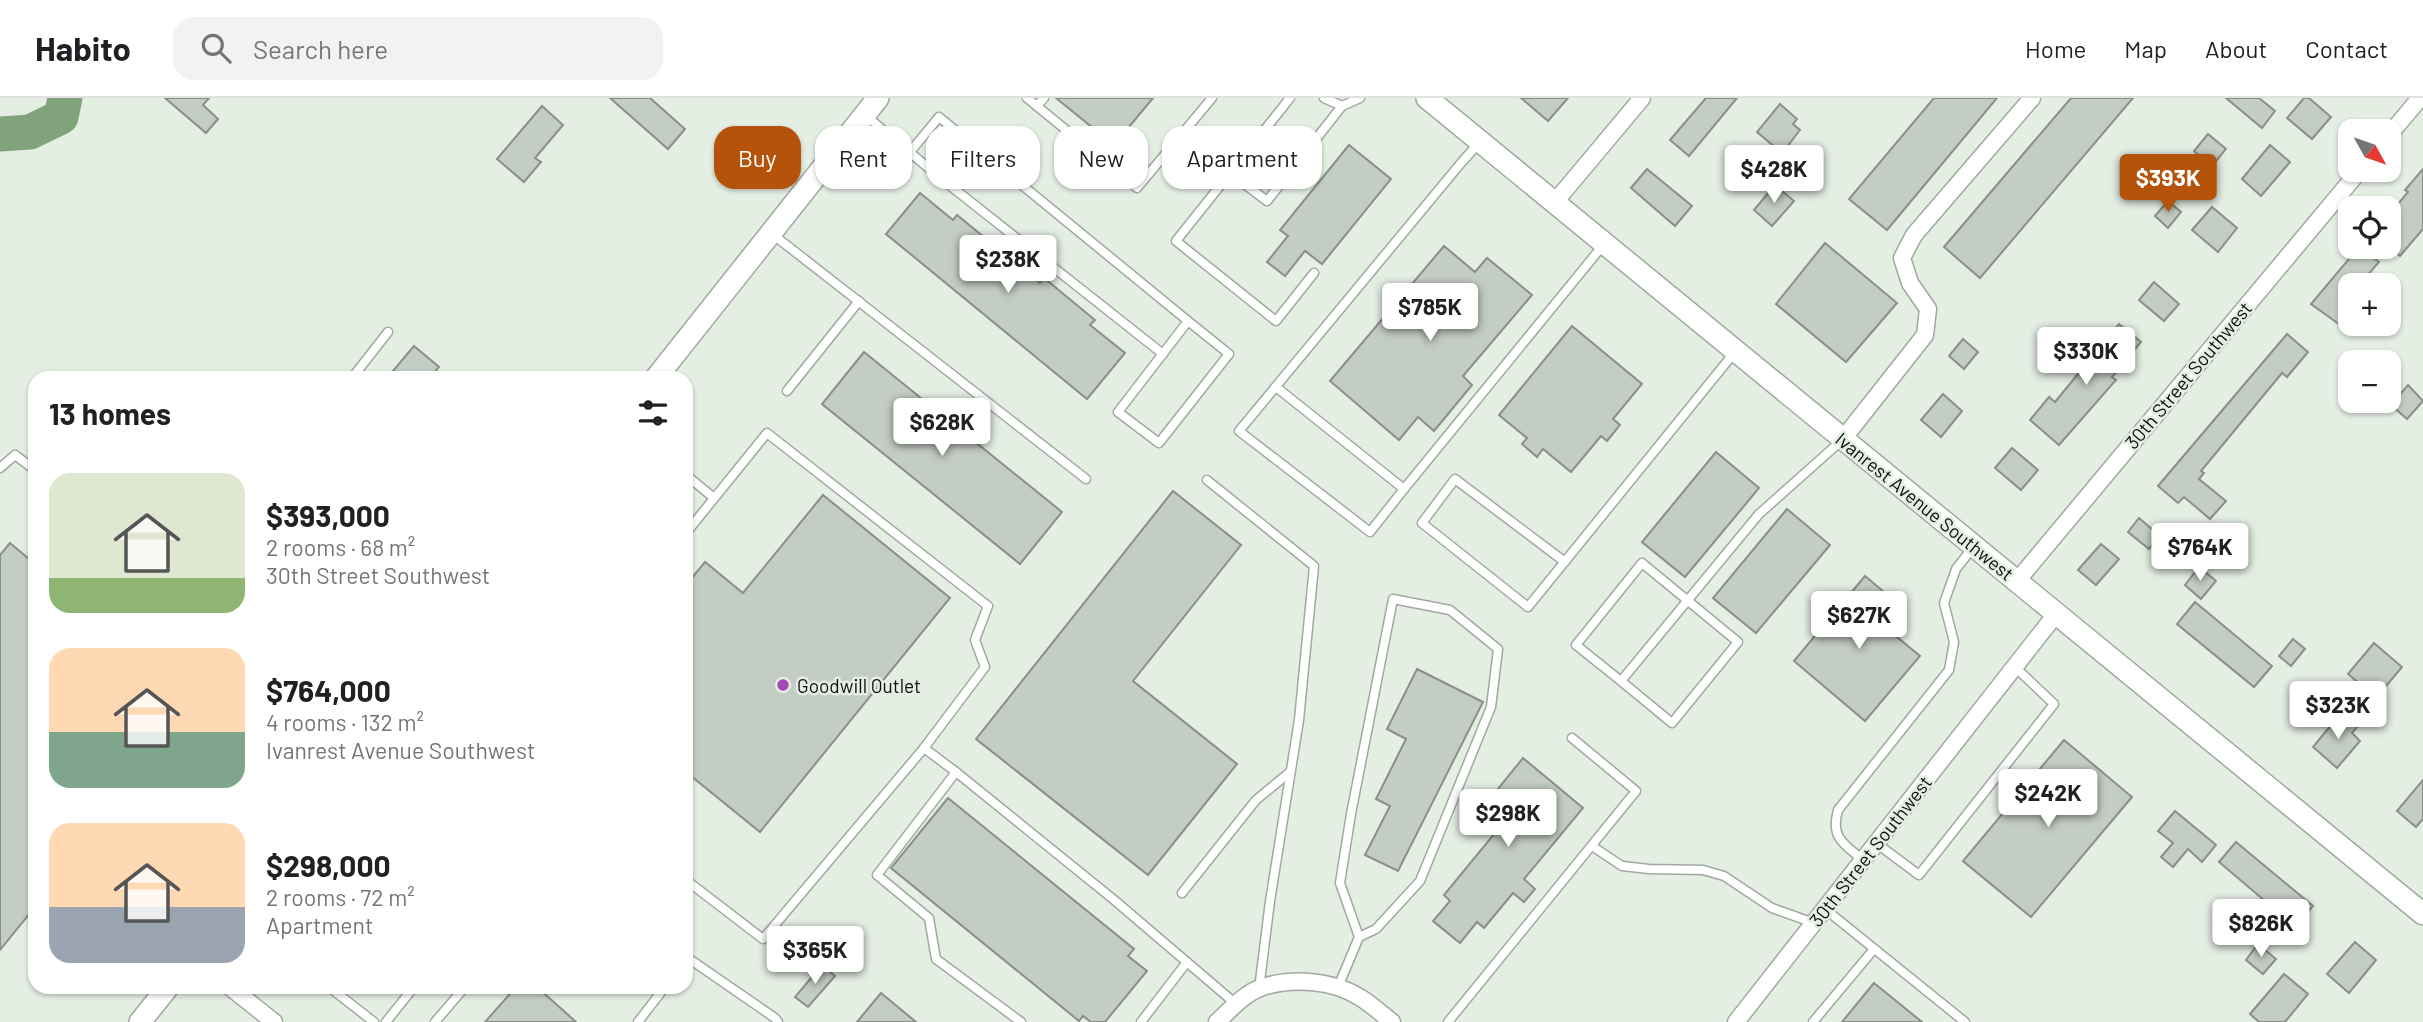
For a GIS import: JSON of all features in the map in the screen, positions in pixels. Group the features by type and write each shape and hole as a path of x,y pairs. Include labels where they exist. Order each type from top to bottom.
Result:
{"street":[{"name":"Ivanrest Avenue Southwest","path":"1427,98 2423,914"},
{"path":"1555,202 1642,98"},
{"path":"1843,439 1925,335 1928,309 1910,283 1902,258 1914,235 2032,98"},
{"path":"2401,121 2420,98"},
{"path":"662,371 873,103"},
{"name":"30th Street Southwest","path":"2017,581 2350,182"},
{"name":"30th Street Southwest","path":"1737,1022 2056,614"},
{"path":"1217,1022 1236,1004 1259,989 1287,983 1319,982 1360,997 1392,1022"},
{"path":"140,1022 162,994"},
{"path":"239,994 274,1022"}],"lane":[{"path":"1027,98 1137,188 1212,98"},
{"path":"1037,106 1044,98"},
{"path":"1268,126 1290,98"},
{"path":"1324,98 1342,106"},
{"path":"1322,131 1342,106 1360,98"},
{"path":"873,103 890,126"},
{"path":"912,148 939,117 1229,354 1159,443 1118,412 1188,321"},
{"path":"1480,142 1239,431 1370,532 1605,243"},
{"path":"912,154 1163,354"},
{"path":"1217,189 1175,241 1276,321 1314,273"},
{"path":"1251,189 1267,201 1276,189"},
{"path":"771,233 1086,479"},
{"path":"787,391 859,301"},
{"path":"357,371 388,332"},
{"path":"1564,562 1455,479 1422,523 1528,607 1736,351"},
{"path":"1276,387 1405,489"},
{"path":"693,524 767,433 988,606 975,640 985,667 924,748 763,939 693,885"},
{"path":"1620,681 1759,514 1843,439"},
{"path":"0,468 15,455 28,465"},
{"path":"693,481 714,498"},
{"path":"1207,481 1314,566 1299,720 1259,989"},
{"path":"1863,860 1840,840 1834,825 1838,810 1949,670 1954,642 1944,603 1956,569 1974,546"},
{"path":"1642,563 1738,642 1672,723 1620,681 1576,645 1642,563"},
{"path":"1338,987 1359,937 1376,929 1420,881 1491,707 1498,649 1450,610 1393,598 1340,883 1359,937"},
{"path":"1876,843 1919,875 2054,704 2015,667"},
{"path":"1448,1022 1636,791 1572,738"},
{"path":"924,748 1113,899 1236,1004"},
{"path":"956,772 877,875 929,918 936,959 1021,1022"},
{"path":"1182,893 1256,800 1290,772"},
{"path":"1592,846 1622,866 1703,870 1724,876 1772,908 1814,923"},
{"path":"1825,909 1965,1022"},
{"path":"1813,1022 1874,949"},
{"path":"693,961 778,1022"},
{"path":"1141,1022 1187,962"},
{"path":"338,994 374,1022"},
{"path":"386,1022 408,994"},
{"path":"435,1022 459,994"},
{"path":"638,1022 660,994"}],"building":[{"path":"165,98 209,98 203,105 218,119 206,133"},
{"path":"610,98 650,98 685,129 668,149"},
{"path":"1056,98 1153,98 1130,126 1091,126"},
{"path":"1521,98 1568,98 1548,121"},
{"path":"1706,98 1737,98 1689,156 1670,140"},
{"path":"1934,98 1997,98 1887,230 1849,199"},
{"path":"2071,98 2133,98 1980,278 1944,247"},
{"path":"2226,98 2259,98 2275,111 2262,128"},
{"path":"2304,98 2309,98 2331,117 2312,139 2287,118"},
{"path":"1780,104 1797,119 1793,124 1800,130 1782,153 1757,132"},
{"path":"542,106 563,125 535,158 541,162 524,182 497,159"},
{"path":"2208,134 2226,149 2212,166 2194,151"},
{"path":"1349,145 1391,179 1322,264 1305,251 1285,276 1267,262 1288,236 1280,230 1313,189 1322,189 1322,178"},
{"path":"2270,145 2290,162 2261,196 2242,179"},
{"path":"1647,169 1692,206 1675,226 1631,188"},
{"path":"2423,169 2423,229 2401,255 2401,200 2408,192 2405,190"},
{"path":"1775,185 1794,201 1772,226 1754,210"},
{"path":"920,193 953,220 957,215 1040,283 1044,278 1095,320 1090,325 1125,353 1087,399 886,234"},
{"path":"2168,201 2181,212 2168,228 2155,216"},
{"path":"2212,207 2237,228 2218,252 2192,230"},
{"path":"1825,243 1897,303 1846,362 1776,304"},
{"path":"1444,246 1475,272 1487,258 1532,295 1463,376 1472,385 1434,431 1418,417 1399,440 1330,381"},
{"path":"2349,259 2375,259 2379,262 2369,273 2338,273 2338,323 2311,304"},
{"path":"2154,282 2179,304 2164,321 2139,300"},
{"path":"2119,324 2141,342 2112,377 2116,380 2059,445 2030,420 2049,397 2055,402"},
{"path":"1572,326 1642,384 1613,419 1620,425 1607,441 1601,436 1571,472 1543,449 1537,457 1522,444 1527,438 1499,415"},
{"path":"2287,334 2308,352 2287,377 2282,373 2201,471 2204,473 2199,479 2226,501 2210,519 2184,497 2178,503 2158,486"},
{"path":"1963,339 1978,352 1964,369 1949,356"},
{"path":"414,346 439,367 436,371 393,371"},
{"path":"864,352 1062,512 1020,564 822,404"},
{"path":"2408,385 2423,401 2407,419 2400,413 2401,393"},
{"path":"1943,394 1962,411 1941,437 1921,420"},
{"path":"2012,448 2038,470 2021,490 1995,468"},
{"path":"1716,452 1759,488 1685,577 1642,542"},
{"path":"1173,491 1241,545 1133,681 1237,764 1148,875 976,739"},
{"name":"Goodwill Outlet","path":"823,495 950,598 760,832 693,778 693,577 705,562 743,593"},
{"path":"1787,509 1830,545 1756,633 1713,598"},
{"path":"2139,518 2160,536 2149,549 2128,532"},
{"path":"10,543 28,558 28,916 0,950 0,555"},
{"path":"2101,544 2119,559 2096,585 2078,570"},
{"path":"2199,567 2216,581 2201,599 2185,585"},
{"path":"1865,576 1897,603 1880,623 1920,656 1865,721 1794,661"},
{"path":"2195,602 2272,666 2254,687 2177,624"},
{"path":"2293,639 2305,649 2291,666 2279,656"},
{"path":"2374,643 2402,667 2376,698 2348,674"},
{"path":"1417,669 1483,702 1398,871 1365,855 1390,806 1376,799 1406,739 1387,729"},
{"path":"2341,713 2357,727 2352,733 2360,741 2337,768 2313,747"},
{"path":"2064,740 2132,797 2031,917 1963,861"},
{"path":"1523,758 1583,808 1524,879 1535,889 1524,902 1513,893 1484,928 1477,922 1460,943 1433,921 1450,901 1444,895 1500,827 1480,811"},
{"path":"2423,780 2423,819 2416,827 2397,811"},
{"path":"948,798 1134,949 1128,956 1147,971 1105,1022 1091,1022 1083,1016 1079,1021 891,868"},
{"path":"2175,811 2216,845 2202,862 2188,849 2173,867 2161,857 2173,843 2158,831"},
{"path":"2236,842 2313,906 2294,929 2219,862"},
{"path":"2355,942 2376,960 2349,993 2327,974"},
{"path":"2258,944 2276,959 2263,974 2246,960"},
{"path":"822,965 835,976 808,1007 795,997"},
{"path":"2284,974 2308,994 2285,1022 2259,1022 2250,1014"},
{"path":"1874,983 1922,1022 1842,1022"},
{"path":"881,993 916,1022 857,1022"},
{"path":"510,994 545,994 576,1022 485,1022"}],"waterway":[{"path":"0,134 30,132 61,117 65,98"}],"place":[{"name":"Goodwill Outlet","path":"783,685"}]}
